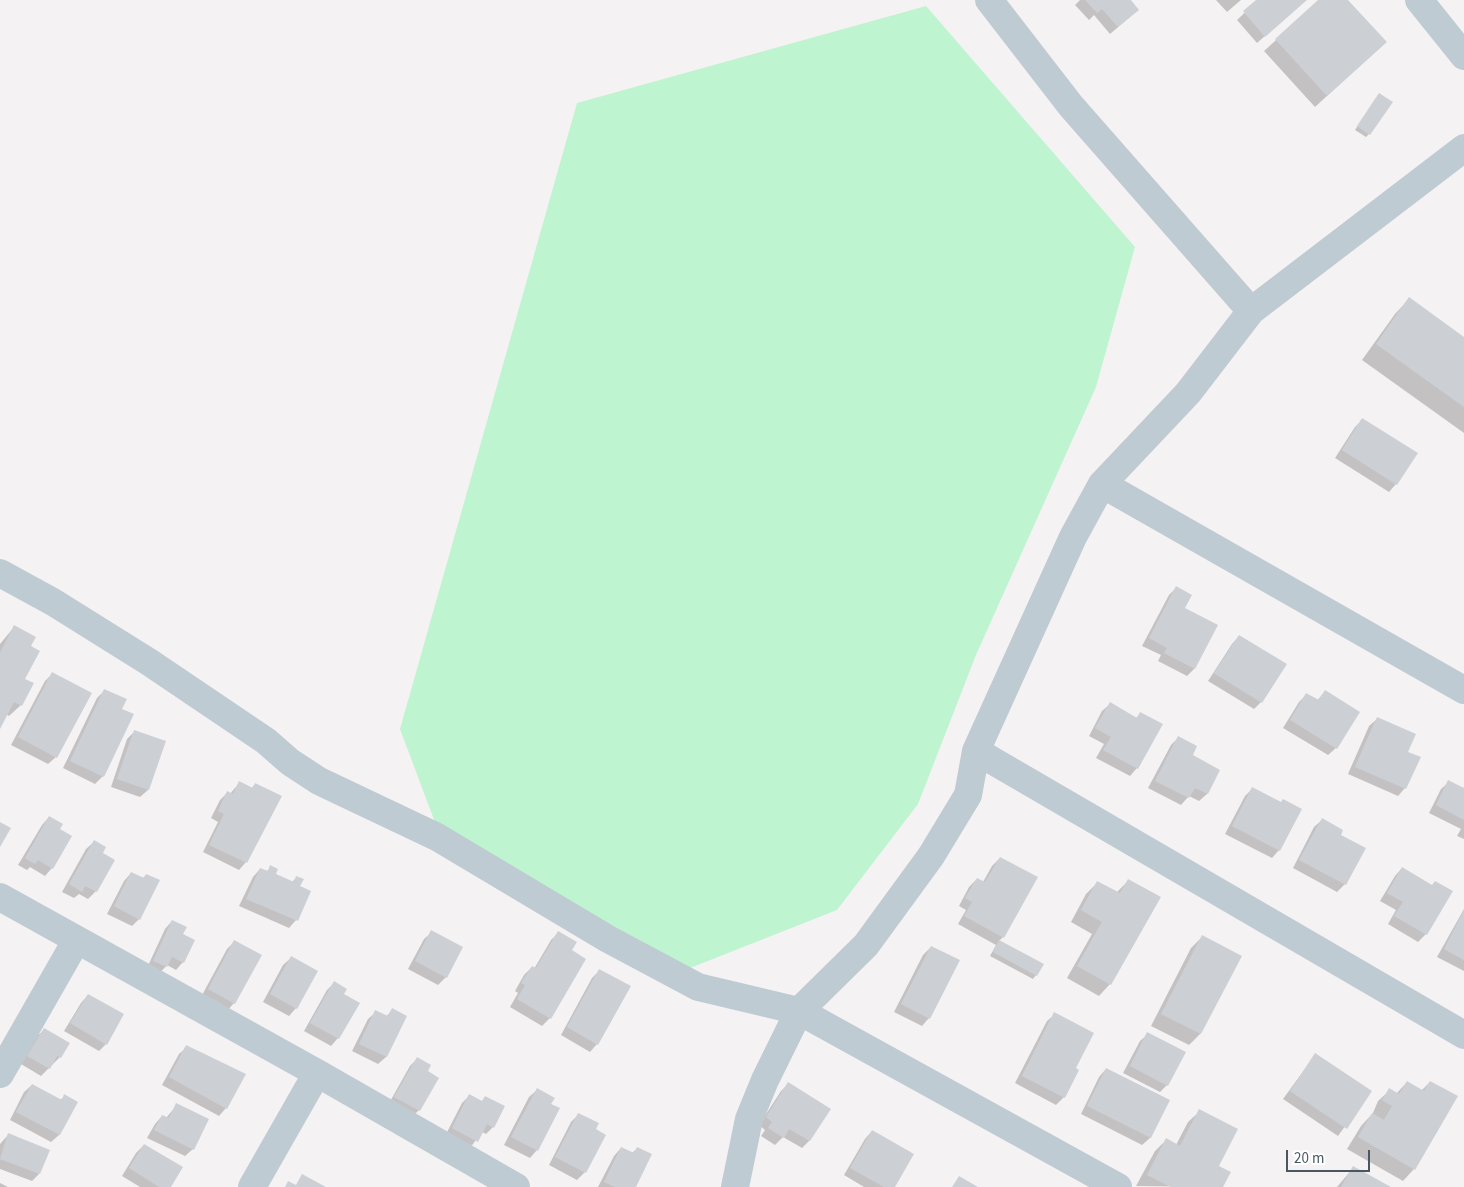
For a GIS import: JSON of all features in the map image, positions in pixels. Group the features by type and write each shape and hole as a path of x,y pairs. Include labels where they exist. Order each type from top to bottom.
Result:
{"street":[{"path":"989,0 1071,106 1252,311"},
{"path":"1419,0 1464,56"},
{"path":"735,1187 749,1120 765,1080 799,1011 866,945 930,856 968,795 976,752 1073,537 1102,484 1188,393 1252,311 1464,148"},
{"path":"1102,484 1464,690"},
{"path":"0,573 53,602 141,657 266,741 290,762 319,780 437,837 608,939 698,987 799,1011 1118,1187"},
{"path":"976,752 1464,1035"},
{"path":"0,898 317,1073 516,1187"},
{"path":"0,1074 76,940"},
{"path":"252,1187 317,1073"}],"green space":[{"path":"926,6 1135,247 1096,387 976,655 918,804 837,910 685,970 436,825 400,729 577,103"}],"building":[{"path":"1085,0 1131,0 1139,10 1118,27 1102,9 1097,13"},
{"path":"1256,0 1307,0 1265,37 1243,11"},
{"path":"1318,0 1348,0 1387,42 1327,96 1275,39"},
{"path":"1379,93 1393,102 1370,135 1357,126"},
{"path":"1409,297 1464,337 1464,407 1376,344"},
{"path":"1362,418 1418,453 1397,485 1342,450"},
{"path":"1176,586 1192,595 1185,608 1218,625 1195,669 1164,653 1167,648 1149,638"},
{"path":"14,625 36,637 31,646 40,651 25,679 34,683 22,706 14,702 0,729 0,653"},
{"path":"1239,635 1287,664 1262,703 1214,673"},
{"path":"52,672 92,693 57,758 18,737"},
{"path":"104,689 127,699 122,709 134,714 104,777 70,761"},
{"path":"1325,690 1360,712 1337,749 1290,720 1306,693 1319,700"},
{"path":"1110,702 1137,718 1140,712 1163,724 1138,769 1103,750 1111,737 1095,728"},
{"path":"1377,717 1416,734 1408,752 1421,757 1406,789 1355,767"},
{"path":"134,730 166,741 149,790 117,779"},
{"path":"1178,736 1197,746 1193,755 1220,770 1208,794 1195,788 1189,798 1155,781"},
{"path":"1448,780 1464,788 1464,820 1436,805"},
{"path":"239,781 253,788 255,783 282,796 247,863 209,845 224,814 218,811 227,791 233,794"},
{"path":"1252,787 1281,802 1283,799 1302,809 1280,851 1232,826"},
{"path":"49,816 63,824 60,829 72,836 53,869 38,860 35,864 25,858"},
{"path":"1322,818 1343,830 1341,835 1366,848 1346,885 1299,860"},
{"path":"0,822 11,828 0,847"},
{"path":"94,840 106,847 103,853 115,860 97,892 85,886 82,892 69,884"},
{"path":"1000,857 1038,877 1004,938 964,916 972,902 965,898 977,878 985,882"},
{"path":"270,865 278,869 276,874 294,882 296,876 304,879 300,886 311,891 298,921 246,899 260,868 268,871"},
{"path":"1402,867 1432,885 1435,881 1453,891 1427,935 1394,916 1403,902 1387,893"},
{"path":"131,872 144,878 146,874 160,880 140,920 114,906"},
{"path":"1128,879 1161,897 1111,985 1077,966 1102,922 1081,910 1097,881 1120,893"},
{"path":"1464,910 1464,960 1444,949"},
{"path":"172,920 187,927 183,934 195,940 184,963 172,957 167,967 153,961"},
{"path":"431,930 463,947 447,978 415,961"},
{"path":"558,931 577,942 572,950 586,959 551,1019 517,999 525,985 521,983 532,966 536,968"},
{"path":"1202,935 1242,956 1201,1034 1161,1014"},
{"path":"234,940 262,955 235,1004 208,989"},
{"path":"999,940 1044,964 1037,976 993,952"},
{"path":"931,946 960,960 930,1019 901,1004"},
{"path":"291,956 318,971 297,1009 270,994"},
{"path":"599,969 631,986 598,1045 567,1027"},
{"path":"334,981 347,989 344,994 360,1003 339,1039 310,1023"},
{"path":"88,994 124,1014 107,1045 70,1023"},
{"path":"392,1008 407,1016 387,1057 359,1044 375,1010 388,1016"},
{"path":"1054,1012 1094,1033 1076,1068 1079,1070 1065,1098 1022,1076"},
{"path":"44,1028 70,1043 61,1058 57,1056 50,1069 27,1056"},
{"path":"1147,1032 1186,1052 1168,1086 1130,1066"},
{"path":"186,1045 246,1074 227,1109 169,1077"},
{"path":"1315,1053 1372,1091 1347,1129 1290,1091"},
{"path":"417,1057 431,1065 428,1071 439,1078 420,1111 394,1097"},
{"path":"1106,1068 1170,1100 1151,1138 1087,1106"},
{"path":"1407,1081 1424,1091 1430,1081 1458,1096 1415,1170 1358,1137 1372,1113 1384,1120 1392,1106 1382,1100 1389,1088 1399,1094"},
{"path":"788,1082 831,1109 810,1141 789,1129 784,1138 768,1128 772,1122 766,1117"},
{"path":"32,1084 62,1100 64,1094 78,1102 60,1135 16,1112"},
{"path":"537,1088 555,1098 551,1104 560,1108 538,1151 511,1137"},
{"path":"469,1094 482,1101 485,1096 505,1106 494,1128 487,1124 478,1142 452,1128"},
{"path":"176,1103 209,1119 194,1150 154,1130 162,1115 169,1118"},
{"path":"1199,1109 1238,1129 1219,1166 1231,1172 1223,1187 1171,1187 1147,1175 1166,1138 1180,1146"},
{"path":"578,1113 599,1123 596,1129 606,1135 586,1173 555,1157"},
{"path":"872,1130 914,1154 895,1187 884,1187 850,1168"},
{"path":"8,1133 50,1150 40,1174 0,1159"},
{"path":"144,1144 183,1167 171,1187 159,1187 129,1168"},
{"path":"621,1147 634,1153 637,1147 652,1154 636,1187 615,1187 604,1182"},
{"path":"1353,1166 1391,1187 1341,1187"},
{"path":"302,1174 326,1187 285,1187 288,1181 296,1185"},
{"path":"959,1176 978,1187 952,1187"}]}
